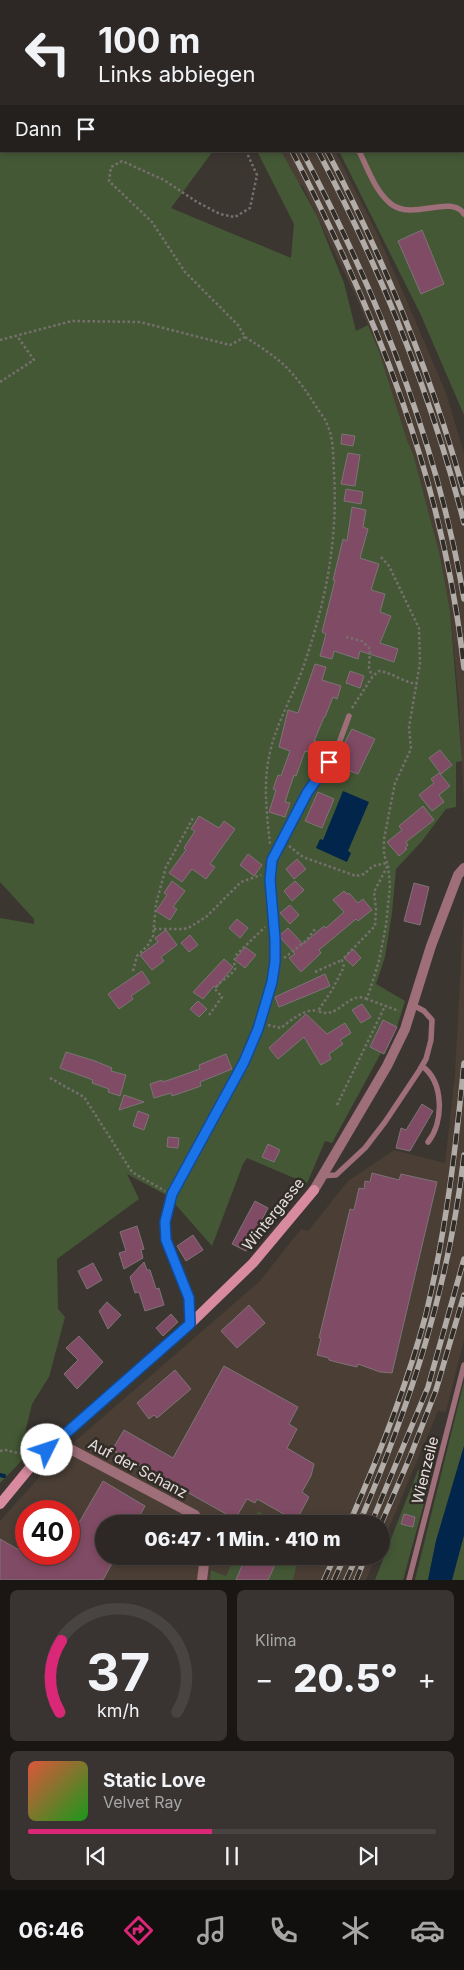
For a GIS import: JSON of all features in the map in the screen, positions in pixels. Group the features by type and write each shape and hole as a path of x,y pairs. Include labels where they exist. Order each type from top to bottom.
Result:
{"street":[{"name":"Wintergasse","path":"0,1504 37,1459 190,1324 253,1263 314,1190 387,1066 410,1015 438,928 458,875 464,868"},
{"name":"Auf der Schanz","path":"57,1442 100,1467 195,1515"},
{"path":"202,1580 204,1565"}],"lane":[{"path":"360,152 381,194 392,205 412,211 440,206 453,206 464,214"},
{"path":"190,1324 189,1298 166,1240 165,1222 172,1194 244,1062 260,1021 272,982 275,962 272,860 307,793 322,774 336,751 350,716"},
{"path":"321,1176 336,1175 365,1148 385,1122 422,1066 431,1040 432,1020 424,1011 413,1005"},
{"path":"422,1066 429,1071 435,1080 439,1107 435,1134 428,1142"},
{"name":"Wienzeile","path":"409,1580 464,1365"}],"path":[{"path":"246,152 257,176 250,208 235,216 220,214 197,202 164,180 122,161 111,167 109,181 152,222 185,272 238,325 246,337 267,350 290,369 327,422 332,446 335,528 326,588 316,629 269,758 266,798 272,860"},
{"path":"0,340 72,321 140,322 230,345 246,337"},
{"path":"0,382 34,360 17,336"},
{"path":"366,999 379,961 386,925 390,886 384,855 384,839 395,783 411,749 409,727 420,663 420,628 389,566 381,558"},
{"path":"346,637 362,642 370,649 369,668 372,676"},
{"path":"350,716 356,701 372,676 376,673 383,672 404,682 416,684"},
{"path":"133,972 138,956 148,946 154,929 156,904 166,867 193,818"},
{"path":"280,843 294,849 303,857 356,876 364,874 373,866 387,864"},
{"path":"315,972 342,960 375,926 374,892 387,864"},
{"path":"154,929 184,929 190,927 206,916 241,882 271,870"},
{"path":"209,1015 222,997 215,987 221,980 231,975 235,969 234,961 237,954 260,930 273,921"},
{"path":"275,962 295,951 315,929"},
{"path":"318,1011 344,967 342,960"},
{"path":"260,1021 281,1028 305,1012 313,1010 325,1014 336,1011 360,996 410,1015"},
{"path":"337,1105 385,1006"},
{"path":"50,1078 84,1097 132,1172 172,1194"},
{"path":"0,1451 13,1452 37,1459"}],"shaded area":[{"path":"278,152 336,152 376,231 407,301 446,393 464,453 464,804 459,704 450,611 440,556 414,457 379,351 356,297 303,187 290,177"},
{"path":"464,906 464,1340 446,1412 438,1411 390,1526 390,1515 266,1515 258,1511 256,1515 95,1515 95,1565 231,1565 226,1576 211,1570 210,1580 0,1580 0,1521 15,1504 15,1565 80,1565 80,1500 19,1500 58,1456 259,1282 301,1229 308,1231 348,1181 394,1150 445,1163 455,1074"},
{"path":"297,1565 373,1565 366,1580 293,1580"}],"green space":[{"path":"0,152 212,152 171,208 291,258 294,224 258,152 282,152 317,216 344,283 356,331 368,325 379,351 414,457 440,556 450,611 462,761 456,762 456,807 446,809 422,841 396,869 385,957 376,984 405,1001 397,1027 384,1054 381,1053 332,1143 325,1141 308,1181 306,1183 247,1158 212,1246 168,1196 127,1174 139,1199 57,1259 58,1309 65,1317 49,1377 32,1404 24,1437 34,1448 0,1483 0,918 34,924 34,919 0,882"},
{"path":"340,152 464,152 464,415 420,313"},
{"path":"464,1382 464,1446 436,1541 428,1580 415,1580"},
{"path":"418,1470 432,1474 403,1580 375,1580 381,1565 390,1565 390,1542"},
{"path":"258,1511 266,1515 256,1515"},
{"path":"464,1535 464,1580 452,1580"},
{"path":"231,1565 297,1565 293,1580 210,1580 211,1570 226,1576"}],"water":[{"path":"343,791 369,802 348,851 351,853 347,862 316,848 320,839 323,840"},
{"path":"464,1446 464,1535 452,1580 428,1580 436,1541"}],"building":[{"path":"422,230 444,284 421,294 398,241"},
{"path":"342,434 355,436 353,446 341,444"},
{"path":"348,453 360,455 355,486 341,484"},
{"path":"346,489 363,492 361,504 344,501"},
{"path":"352,507 366,510 363,527 368,529 360,558 379,564 371,590 385,594 380,612 391,616 380,643 398,649 394,662 360,651 358,659 334,651 332,659 320,656 326,634 322,632 335,580 333,580 343,539 347,541"},
{"path":"315,664 326,667 322,680 341,686 337,699 333,697 324,717 314,741 316,741 312,753 305,751 296,776 294,775 285,802 290,803 285,817 269,812 276,790 273,789 278,775 281,776 290,751 279,747 288,710 298,713"},
{"path":"350,671 364,676 360,688 346,683"},
{"path":"352,729 375,739 358,774 342,768 348,753 341,750"},
{"path":"440,750 452,765 441,774 429,758"},
{"path":"439,773 450,786 439,795 444,802 432,811 419,795 434,783 431,779"},
{"path":"318,792 334,799 322,828 305,821"},
{"path":"423,806 434,820 406,842 408,845 405,848 407,849 399,856 387,842 402,830 399,826"},
{"path":"199,816 219,828 224,821 235,829 210,864 215,867 206,879 192,869 182,882 169,873 186,850 184,848 195,831 191,829"},
{"path":"248,854 262,865 254,876 240,865"},
{"path":"297,859 306,869 294,879 286,869"},
{"path":"172,881 185,891 173,907 177,909 170,920 156,911 167,895 164,893"},
{"path":"295,881 304,890 292,901 284,891"},
{"path":"414,883 429,887 420,925 404,921"},
{"path":"344,891 347,894 349,893 358,903 363,899 372,910 358,921 356,919 319,950 321,953 301,972 289,958 295,954 279,936 288,928 303,944 324,926 326,928 344,912 333,900"},
{"path":"290,905 299,915 290,924 280,913"},
{"path":"237,919 248,928 240,938 229,928"},
{"path":"166,930 177,945 161,957 164,961 152,970 140,955 158,942 155,938"},
{"path":"190,935 198,945 189,952 181,943"},
{"path":"245,947 256,955 245,968 235,960"},
{"path":"353,949 361,958 353,966 344,958"},
{"path":"224,959 233,967 216,988 214,986 203,999 193,992"},
{"path":"142,971 150,983 131,996 133,999 119,1009 108,994"},
{"path":"325,974 330,986 279,1007 275,997"},
{"path":"198,1001 207,1009 199,1017 190,1009"},
{"path":"362,1004 371,1017 361,1023 352,1010"},
{"path":"306,1014 327,1034 345,1023 351,1033 340,1040 343,1044 329,1054 331,1059 321,1065 304,1037 278,1059 269,1048"},
{"path":"383,1020 397,1027 384,1054 370,1047"},
{"path":"66,1052 95,1061 112,1068 111,1071 126,1075 120,1096 108,1092 109,1089 92,1083 93,1080 60,1068"},
{"path":"226,1054 232,1069 200,1082 201,1086 172,1096 171,1093 154,1098 150,1084 162,1080 163,1082 200,1069 199,1065"},
{"path":"124,1095 144,1102 119,1110"},
{"path":"422,1104 433,1111 410,1151 396,1148 401,1128 406,1130"},
{"path":"138,1111 149,1115 144,1130 133,1126"},
{"path":"168,1137 179,1138 178,1148 167,1147"},
{"path":"268,1144 280,1150 274,1162 262,1157"},
{"path":"372,1173 399,1180 401,1174 437,1182 392,1373 380,1372 358,1364 357,1367 336,1362 317,1355 321,1338 319,1338 350,1209 354,1210 359,1188 364,1189 365,1181 370,1182"},
{"path":"255,1201 268,1208 246,1251 232,1244"},
{"path":"137,1226 144,1249 141,1250 143,1258 124,1269 119,1253 126,1251 120,1232"},
{"path":"193,1235 203,1250 186,1261 177,1246"},
{"path":"144,1262 147,1270 150,1270 156,1289 159,1288 164,1305 145,1311 139,1292 135,1293 130,1277"},
{"path":"93,1263 102,1280 87,1289 78,1271"},
{"path":"107,1302 121,1315 108,1329 99,1311"},
{"path":"249,1305 265,1323 237,1348 221,1331"},
{"path":"171,1314 178,1322 163,1336 156,1328"},
{"path":"79,1336 103,1362 77,1389 64,1374 78,1360 66,1348"},
{"path":"224,1366 298,1407 289,1424 297,1429 287,1448 314,1464 311,1476 302,1492 309,1497 299,1515 285,1515 257,1499 255,1503 247,1499 237,1515 228,1515 112,1450 124,1430 173,1458"},
{"path":"175,1370 191,1389 157,1418 154,1415 149,1419 137,1403"},
{"path":"103,1481 145,1506 140,1515 95,1515 95,1565 111,1565 103,1580 0,1580 0,1539 15,1548 15,1565 80,1565 80,1521"},
{"path":"404,1514 415,1517 413,1527 401,1524"},
{"path":"242,1565 275,1565 268,1580 236,1580"}],"waterway":[{"path":"0,1475 4,1476"}],"railway":[{"path":"292,152 352,275 379,338 402,402 423,466 441,532 454,599 464,668"},
{"path":"303,152 355,258 401,369 421,425 438,482 464,599"},
{"path":"319,152 363,241 402,333 436,427 464,523"},
{"path":"328,152 368,234 405,318 437,404 464,493"},
{"path":"353,1515 392,1420 426,1314 450,1189 464,1063"},
{"path":"363,1515 411,1388 438,1298 449,1251 464,1155"},
{"path":"375,1515 428,1387 464,1259"},
{"path":"385,1515 436,1390 464,1295"},
{"path":"324,1580 331,1565"},
{"path":"334,1580 341,1565"},
{"path":"346,1580 353,1565"},
{"path":"356,1580 362,1565"}],"route":[{"path":"47,1450 190,1324 189,1298 166,1240 165,1222 167,1209 172,1194 244,1062 258,1029 272,982 276,951 270,880 272,860 307,793 329,762"}]}
